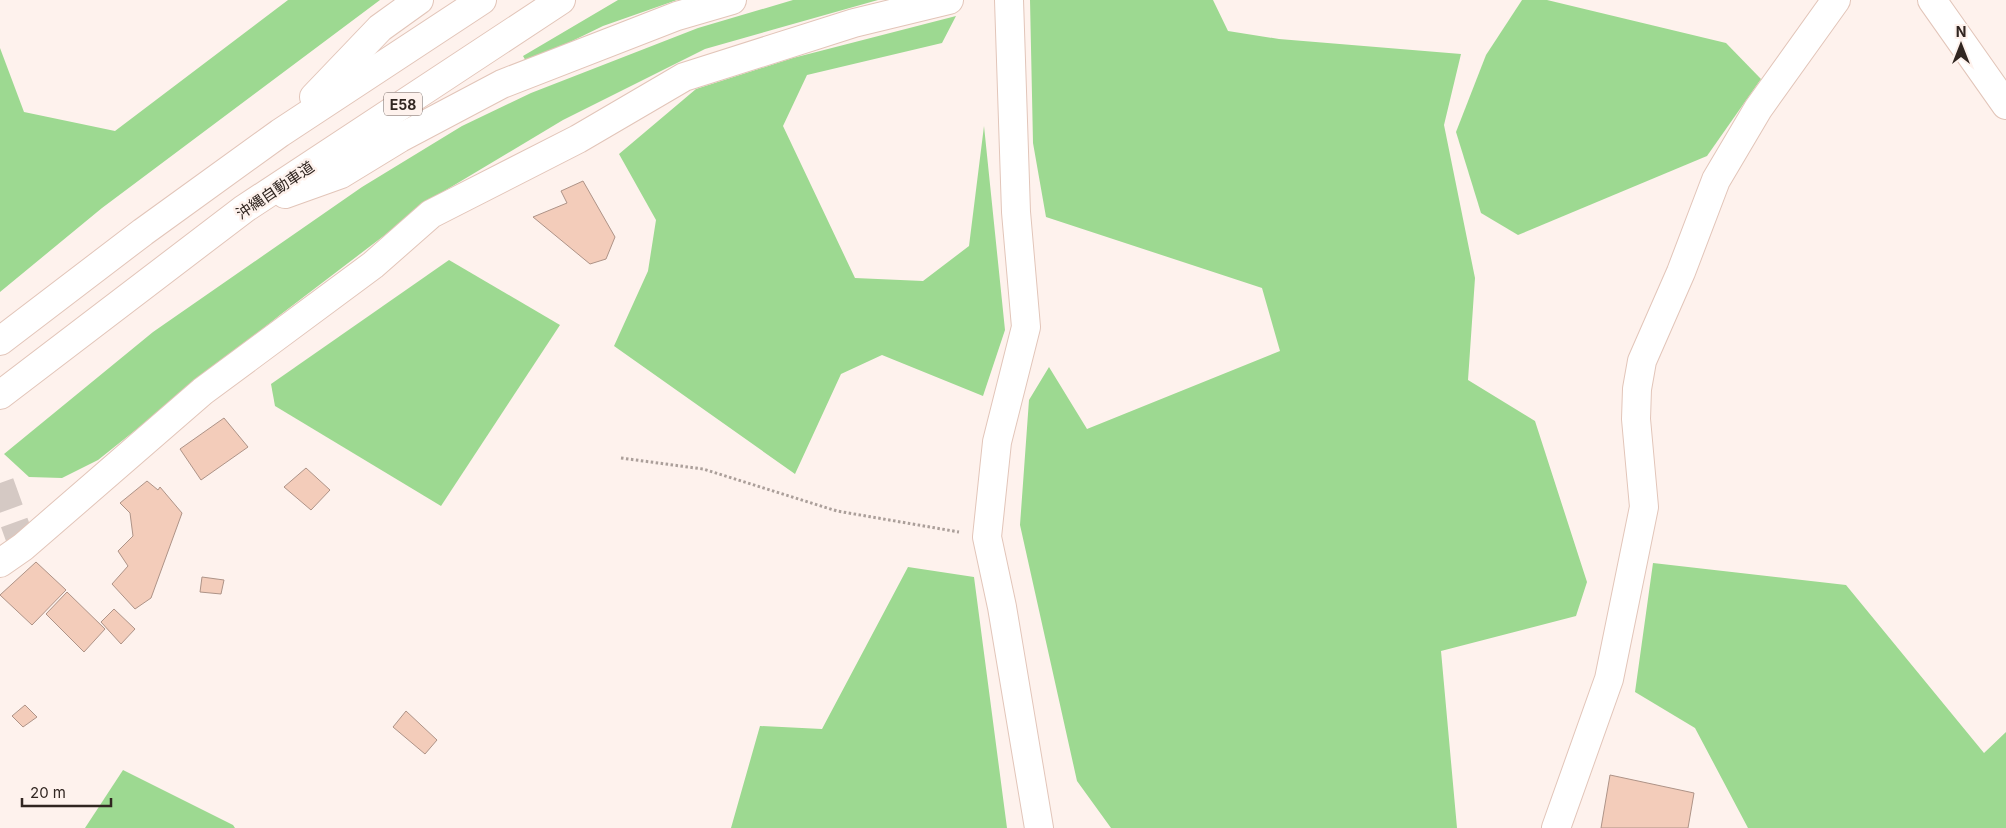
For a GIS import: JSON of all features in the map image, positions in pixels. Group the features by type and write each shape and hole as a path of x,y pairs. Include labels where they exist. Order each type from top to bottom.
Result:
{"main road":[{"path":"280,133 380,28 419,0"},
{"path":"0,341 143,232 280,133 482,0"},
{"name":"沖縄自動車道","path":"0,395 244,209 561,0"},
{"path":"244,209 341,174 400,138 502,84 677,16 732,0"},
{"path":"0,562 23,547 203,391 373,265 431,214 578,139 684,77 854,23 949,0"},
{"path":"1009,0 1016,212 1026,327 997,442 986,536 1002,607 1039,828"},
{"path":"1556,828 1609,679 1644,507 1636,419 1637,389 1642,361 1681,272 1716,180 1758,109 1836,0"},
{"path":"1932,0 2006,104"}],"path":[{"path":"622,458 703,469 837,510 986,536"}],"green space":[{"path":"288,0 380,0 102,208 0,292 0,48 24,112 115,131"},
{"path":"618,0 677,0 603,26 527,63 523,56"},
{"path":"793,0 878,0 705,49 563,120 436,196 280,315 98,460 62,478 29,477 4,454 153,332 362,187 462,126 531,93 698,28"},
{"path":"1030,0 1213,0 1228,31 1279,39 1461,54 1444,125 1475,278 1468,380 1535,421 1587,582 1576,616 1441,651 1457,828 1111,828 1077,781 1020,525 1029,400 1049,367 1087,429 1280,351 1262,288 1046,217 1033,143"},
{"path":"1522,0 1547,0 1726,43 1761,79 1707,156 1518,235 1481,213 1456,132 1486,55"},
{"path":"956,16 942,43 807,75 783,126 855,278 923,281 969,246 984,126 1005,330 983,396 882,355 841,374 795,474 614,346 648,271 656,220 619,154 696,89 793,58"},
{"path":"449,260 560,325 441,506 275,406 271,384"},
{"path":"1653,563 1846,585 1984,753 2006,732 2006,828 1748,828 1695,728 1635,692"},
{"path":"908,567 974,577 1007,828 731,828 760,726 822,729"},
{"path":"123,770 233,825 235,828 85,828"}],"building":[{"path":"583,181 615,237 606,259 590,264 533,217 567,203 561,191"},
{"path":"224,418 248,447 201,480 180,449"},
{"path":"306,468 330,490 311,510 284,487"},
{"path":"147,481 158,490 160,487 182,513 151,598 135,609 112,584 128,566 118,551 133,536 130,513 120,503"},
{"path":"36,562 66,590 32,625 0,595"},
{"path":"202,577 224,580 221,594 200,592"},
{"path":"67,592 105,629 84,652 46,614"},
{"path":"114,609 135,629 121,644 101,622"},
{"path":"25,705 37,717 23,727 12,716"},
{"path":"406,711 437,740 425,754 393,727"},
{"path":"1610,775 1694,793 1688,828 1601,828"}],"tunnel":[{"path":"0,483 23,547"}]}
